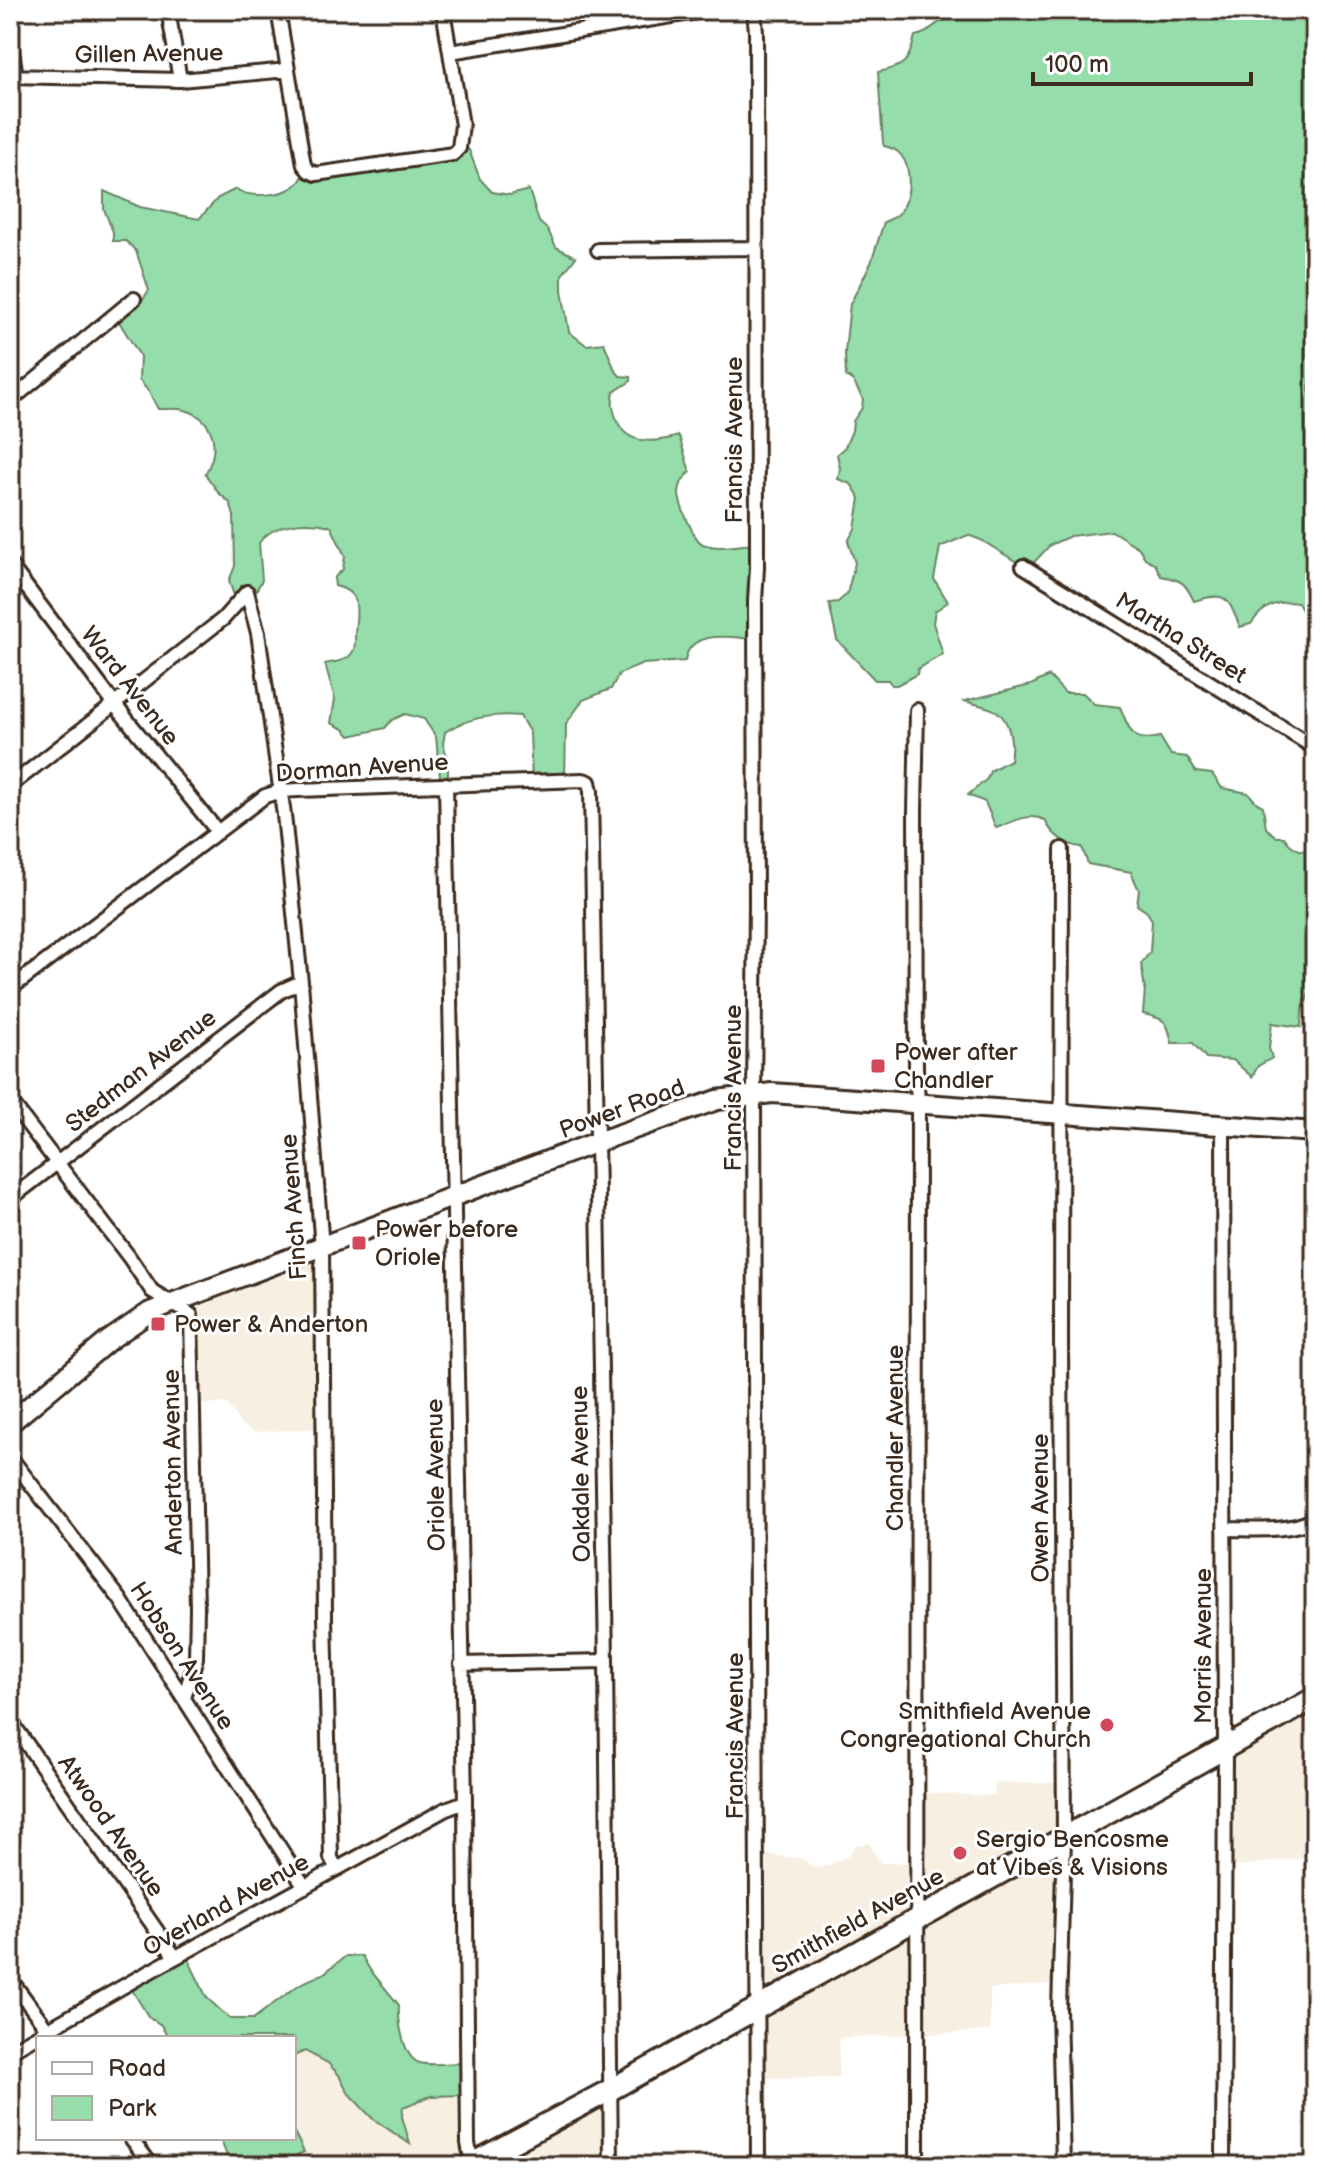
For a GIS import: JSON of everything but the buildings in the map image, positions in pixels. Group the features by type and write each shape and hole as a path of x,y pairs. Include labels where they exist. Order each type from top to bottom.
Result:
{"main road":[{"name":"Power Road","path":"10,1423 108,1341 150,1312 597,1142 717,1100 772,1093 1315,1132"},
{"name":"Smithfield Avenue","path":"470,2165 1315,1698"}],"street":[{"path":"168,10 180,80"},
{"path":"278,10 304,165 316,174 453,154 459,148 462,125 443,10"},
{"path":"609,10 611,25"},
{"path":"450,52 709,10"},
{"name":"Francis Avenue","path":"754,10 758,2166"},
{"path":"10,39 13,76"},
{"name":"Gillen Avenue","path":"13,76 180,80 288,70"},
{"path":"598,250 755,248"},
{"path":"10,401 134,299"},
{"name":"Ward Avenue","path":"10,565 15,583 218,832"},
{"name":"Martha Street","path":"1023,566 1315,748"},
{"name":"Finch Avenue","path":"115,705 223,619 247,592 258,633 281,791 301,982 322,1248 325,1617 331,1858 337,1869"},
{"path":"10,786 115,705"},
{"name":"Chandler Avenue","path":"917,710 917,2166"},
{"name":"Dorman Avenue","path":"10,989 265,796 281,791 589,782"},
{"name":"Oakdale Avenue","path":"589,782 606,1661 611,2166"},
{"name":"Oriole Avenue","path":"446,784 470,2165"},
{"name":"Owen Avenue","path":"1062,849 1064,1837 1059,2010 1063,2166"},
{"name":"Stedman Avenue","path":"10,1199 281,991 301,982"},
{"name":"Anderton Avenue","path":"10,1101 152,1291 191,1315 197,1608 196,1658 184,1698"},
{"name":"Morris Avenue","path":"1223,1125 1223,2166"},
{"name":"Hobson Avenue","path":"10,1457 120,1599 305,1887"},
{"path":"1224,1529 1285,1529 1315,1519"},
{"path":"461,1664 606,1661"},
{"name":"Atwood Avenue","path":"10,1720 175,1957"},
{"name":"Overland Avenue","path":"51,2034 175,1957 446,1809 465,1802"},
{"path":"10,1979 51,2034"},
{"name":"Overland Avenue","path":"10,2051 36,2040"},
{"path":"132,2140 152,2166"}],"shaded area":[{"path":"1315,980 1315,1026 1302,1027 1302,1011"},
{"path":"320,1251 321,1428 255,1432 241,1425 227,1403 191,1405 184,1316 191,1297"},
{"path":"1315,1699 1315,1817 1304,1818 1306,1858 1221,1868 1221,1752"},
{"path":"995,1783 1059,1783 1057,1983 990,1989 990,2031 839,2038 839,2077 757,2078 760,1854 803,1859 814,1868 847,1857 856,1845 869,1843 880,1863 914,1862 918,1793 994,1796"},
{"path":"305,2051 328,2063 349,2094 372,2118 409,2143 402,2117 403,2107 431,2096 465,2095 467,2164 604,2094 609,2166 302,2166 295,2156 304,2151 296,2136 296,2055"}],"green space":[{"path":"966,10 1315,10 1315,367 1309,388 1315,408 1315,627 1298,603 1290,602 1271,606 1251,624 1240,627 1225,599 1214,597 1194,601 1182,583 1161,576 1155,564 1145,558 1139,548 1112,531 1070,536 1050,545 1028,569 968,535 940,547 934,579 948,602 935,611 933,623 943,654 897,685 892,685 888,680 875,680 837,640 829,603 838,602 847,594 855,563 848,541 855,529 860,498 851,484 838,479 840,468 837,454 845,447 863,399 853,381 846,376 850,304 871,263 884,222 901,211 909,187 905,161 883,143 878,72 904,62 915,36"},
{"path":"462,146 469,150 480,179 492,192 510,195 529,190 539,222 548,230 556,247 576,257 562,275 569,332 586,345 604,343 615,370 620,376 631,377 631,381 614,392 613,396 618,422 629,436 644,441 679,436 690,472 681,484 680,499 695,536 703,544 715,547 754,544 752,639 702,639 688,651 685,661 643,664 619,674 611,689 583,700 566,724 565,782 532,782 530,733 520,716 481,718 445,732 443,744 448,760 448,786 441,786 436,737 424,719 405,714 392,720 385,728 350,736 331,723 335,699 325,664 345,659 353,651 357,609 354,597 335,586 334,578 343,569 345,556 331,526 292,524 265,536 259,543 262,580 247,608 239,610 229,581 235,566 234,516 230,503 205,474 213,455 209,428 195,414 185,410 158,409 139,380 140,356 118,320 149,290 136,251 126,241 113,241 113,232 104,209 104,191 140,207 199,219 218,198 236,189 259,195 277,193 292,187 305,171 419,158"},
{"path":"1049,676 1065,693 1083,693 1094,704 1120,707 1129,728 1137,737 1160,737 1171,755 1187,757 1196,772 1212,774 1222,788 1248,793 1263,806 1266,828 1277,837 1284,837 1295,848 1305,851 1307,859 1315,860 1315,980 1302,1011 1301,1027 1272,1023 1269,1048 1272,1058 1258,1066 1252,1077 1233,1060 1206,1058 1193,1043 1172,1043 1164,1022 1143,1014 1145,989 1141,964 1150,952 1152,920 1137,905 1139,890 1131,872 1088,864 1082,847 1060,838 1045,820 1039,818 1020,819 996,828 985,802 968,795 987,779 990,771 1010,760 1011,747 1010,733 1001,715 964,701 1031,685"},
{"path":"186,1955 207,1998 230,2019 253,2019 300,1984 323,1974 346,1956 362,1956 399,2005 401,2029 409,2054 423,2064 464,2063 465,2095 431,2096 403,2107 402,2117 410,2144 372,2118 349,2094 328,2063 305,2051 296,2055 296,2036 167,2036 161,2025 148,2016 129,1985"},
{"path":"296,2136 304,2152 271,2166 251,2166 245,2157 227,2156 221,2140 296,2140"}],"place":[{"name":"Power after Chandler","path":"878,1066"},
{"name":"Power before Oriole","path":"359,1243"},
{"name":"Power & Anderton","path":"158,1324"},
{"name":"Smithfield Avenue Congregational Church","path":"1107,1725"},
{"name":"Sergio Bencosme at Vibes & Visions","path":"960,1853"}]}
